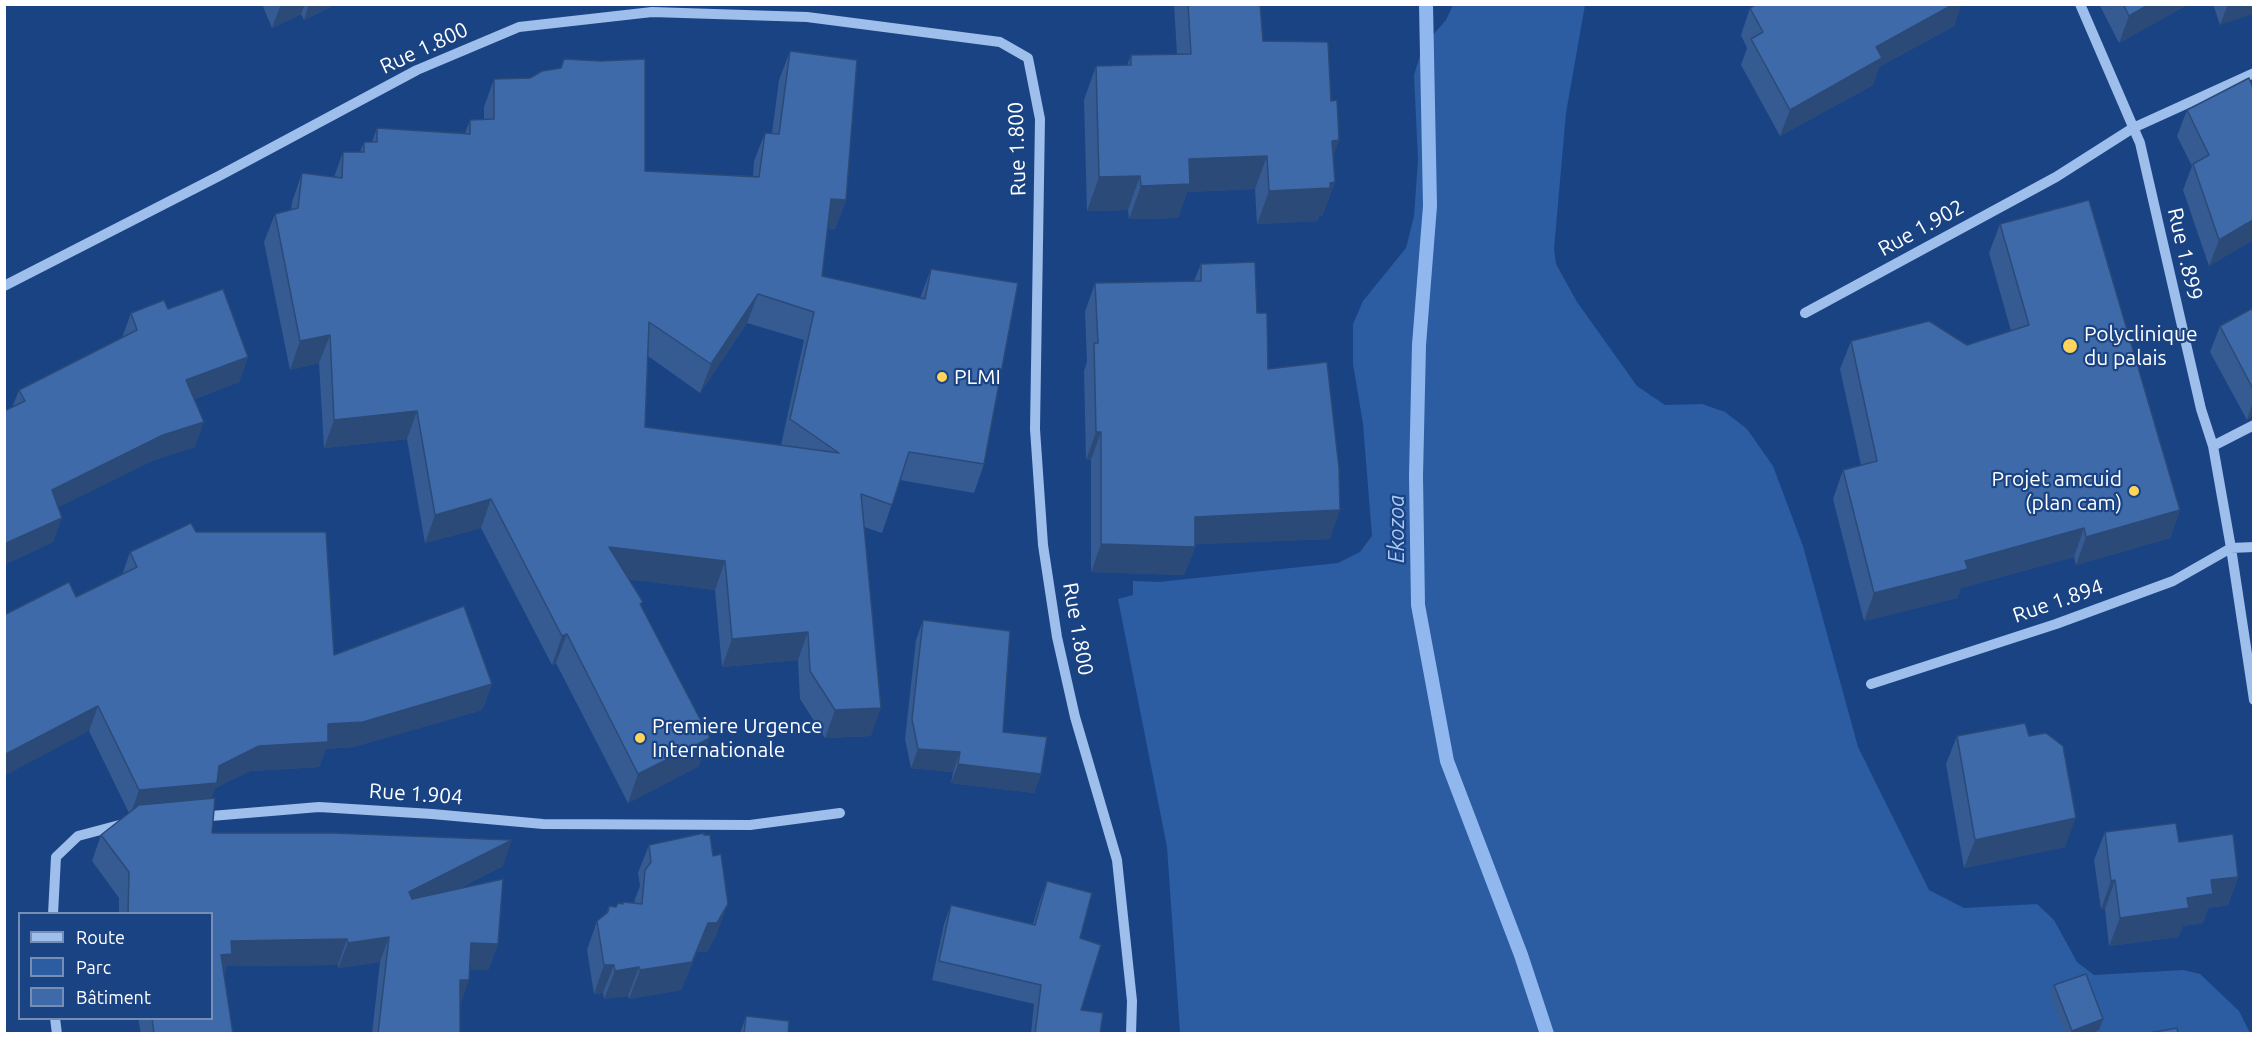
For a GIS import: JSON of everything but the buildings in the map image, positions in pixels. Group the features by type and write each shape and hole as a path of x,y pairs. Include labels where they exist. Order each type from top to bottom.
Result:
{"street":[{"path":"807,16 809,4"},
{"name":"Rue 1.899","path":"2080,4 2140,143 2201,409 2213,446 2231,548 2253,700"},
{"name":"Rue 1.800","path":"4,285 219,176 417,70 519,27 652,12 807,16 1000,42 1028,58 1040,119 1035,429 1043,545 1057,637 1075,717 1117,860 1132,1001 1131,1034"},
{"name":"Rue 1.902","path":"1805,313 2056,177 2133,128 2253,73"},
{"path":"2213,446 2253,425"},
{"name":"Rue 1.894","path":"1871,684 2056,624 2173,580 2231,548 2253,547"},
{"name":"Rue 1.904","path":"190,818 319,807 543,824 750,825 840,813"},
{"path":"53,912 56,857 78,836 120,824 143,822"}],"green space":[{"path":"1453,5 1585,5 1566,113 1554,249 1556,264 1577,302 1637,386 1665,405 1702,404 1725,412 1747,429 1773,466 1803,546 1858,747 1929,890 1964,908 2037,904 2054,920 2077,962 2094,975 2183,970 2200,974 2239,1011 2250,1033 1180,1033 1167,847 1118,599 1133,595 1133,581 1159,582 1338,563 1360,552 1372,536 1363,424 1353,364 1353,324 1363,301 1406,248 1414,216 1418,160 1414,75 1423,46 1446,20"}],"waterway":[{"name":"Ekozoa","path":"1426,4 1430,206 1419,345 1416,476 1418,605 1447,761 1521,955 1547,1034"}],"place":[{"name":"Polyclinique du palais","path":"2070,346"},
{"name":"PLMI","path":"942,377"},
{"name":"Projet amcuid (plan cam)","path":"2134,491"},
{"name":"Premiere Urgence Internationale","path":"640,738"}]}
